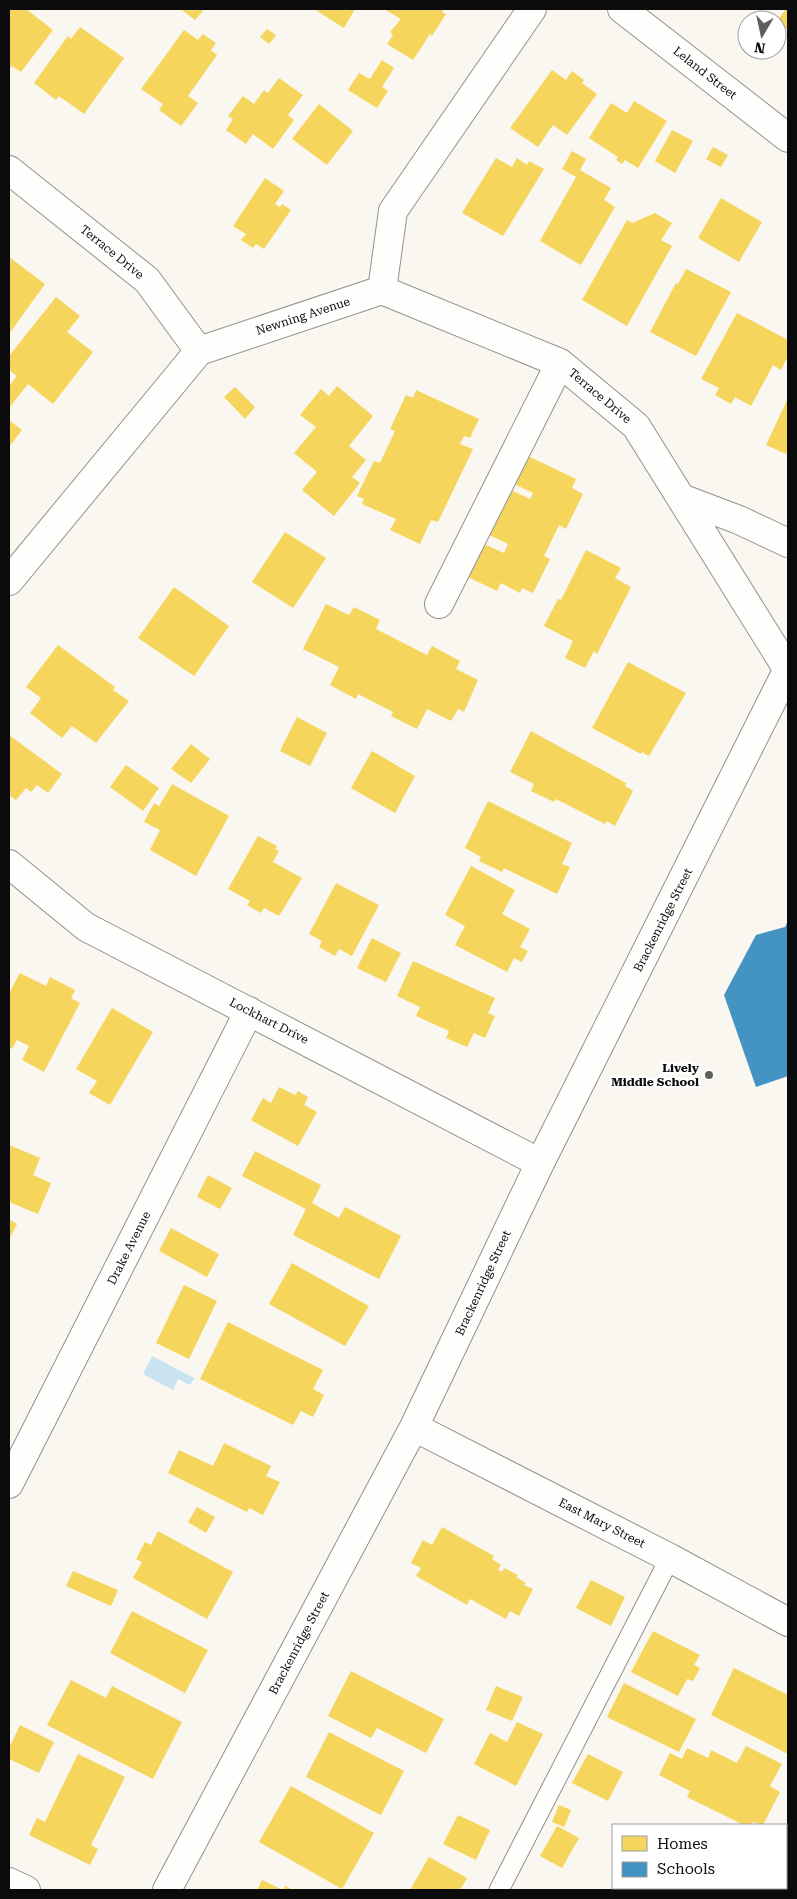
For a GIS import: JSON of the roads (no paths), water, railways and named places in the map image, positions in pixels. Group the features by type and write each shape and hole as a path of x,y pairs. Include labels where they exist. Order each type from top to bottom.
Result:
{"street":[{"path":"382,290 393,211 532,9"},
{"name":"Leland Street","path":"622,9 788,138"},
{"name":"Terrace Drive","path":"9,170 147,280 198,351"},
{"name":"Newning Avenue","path":"198,351 382,290"},
{"name":"Terrace Drive","path":"382,290 560,363 636,426 788,670"},
{"path":"9,582 198,351"},
{"path":"439,604 560,363"},
{"path":"681,498 739,520 788,543"},
{"name":"Brackenridge Street","path":"167,1890 414,1427 540,1163 788,670"},
{"name":"Lockhart Drive","path":"9,864 86,927 540,1163"},
{"name":"Drake Avenue","path":"9,1484 249,1011"},
{"name":"East Mary Street","path":"414,1427 670,1558 788,1622"},
{"path":"9,1882 26,1890"}],"lane":[{"path":"499,1890 670,1558"}],"water":[{"path":"152,1356 194,1378 190,1385 178,1379 173,1390 143,1374"}],"place":[{"name":"Lively Middle School","path":"709,1075"}]}
